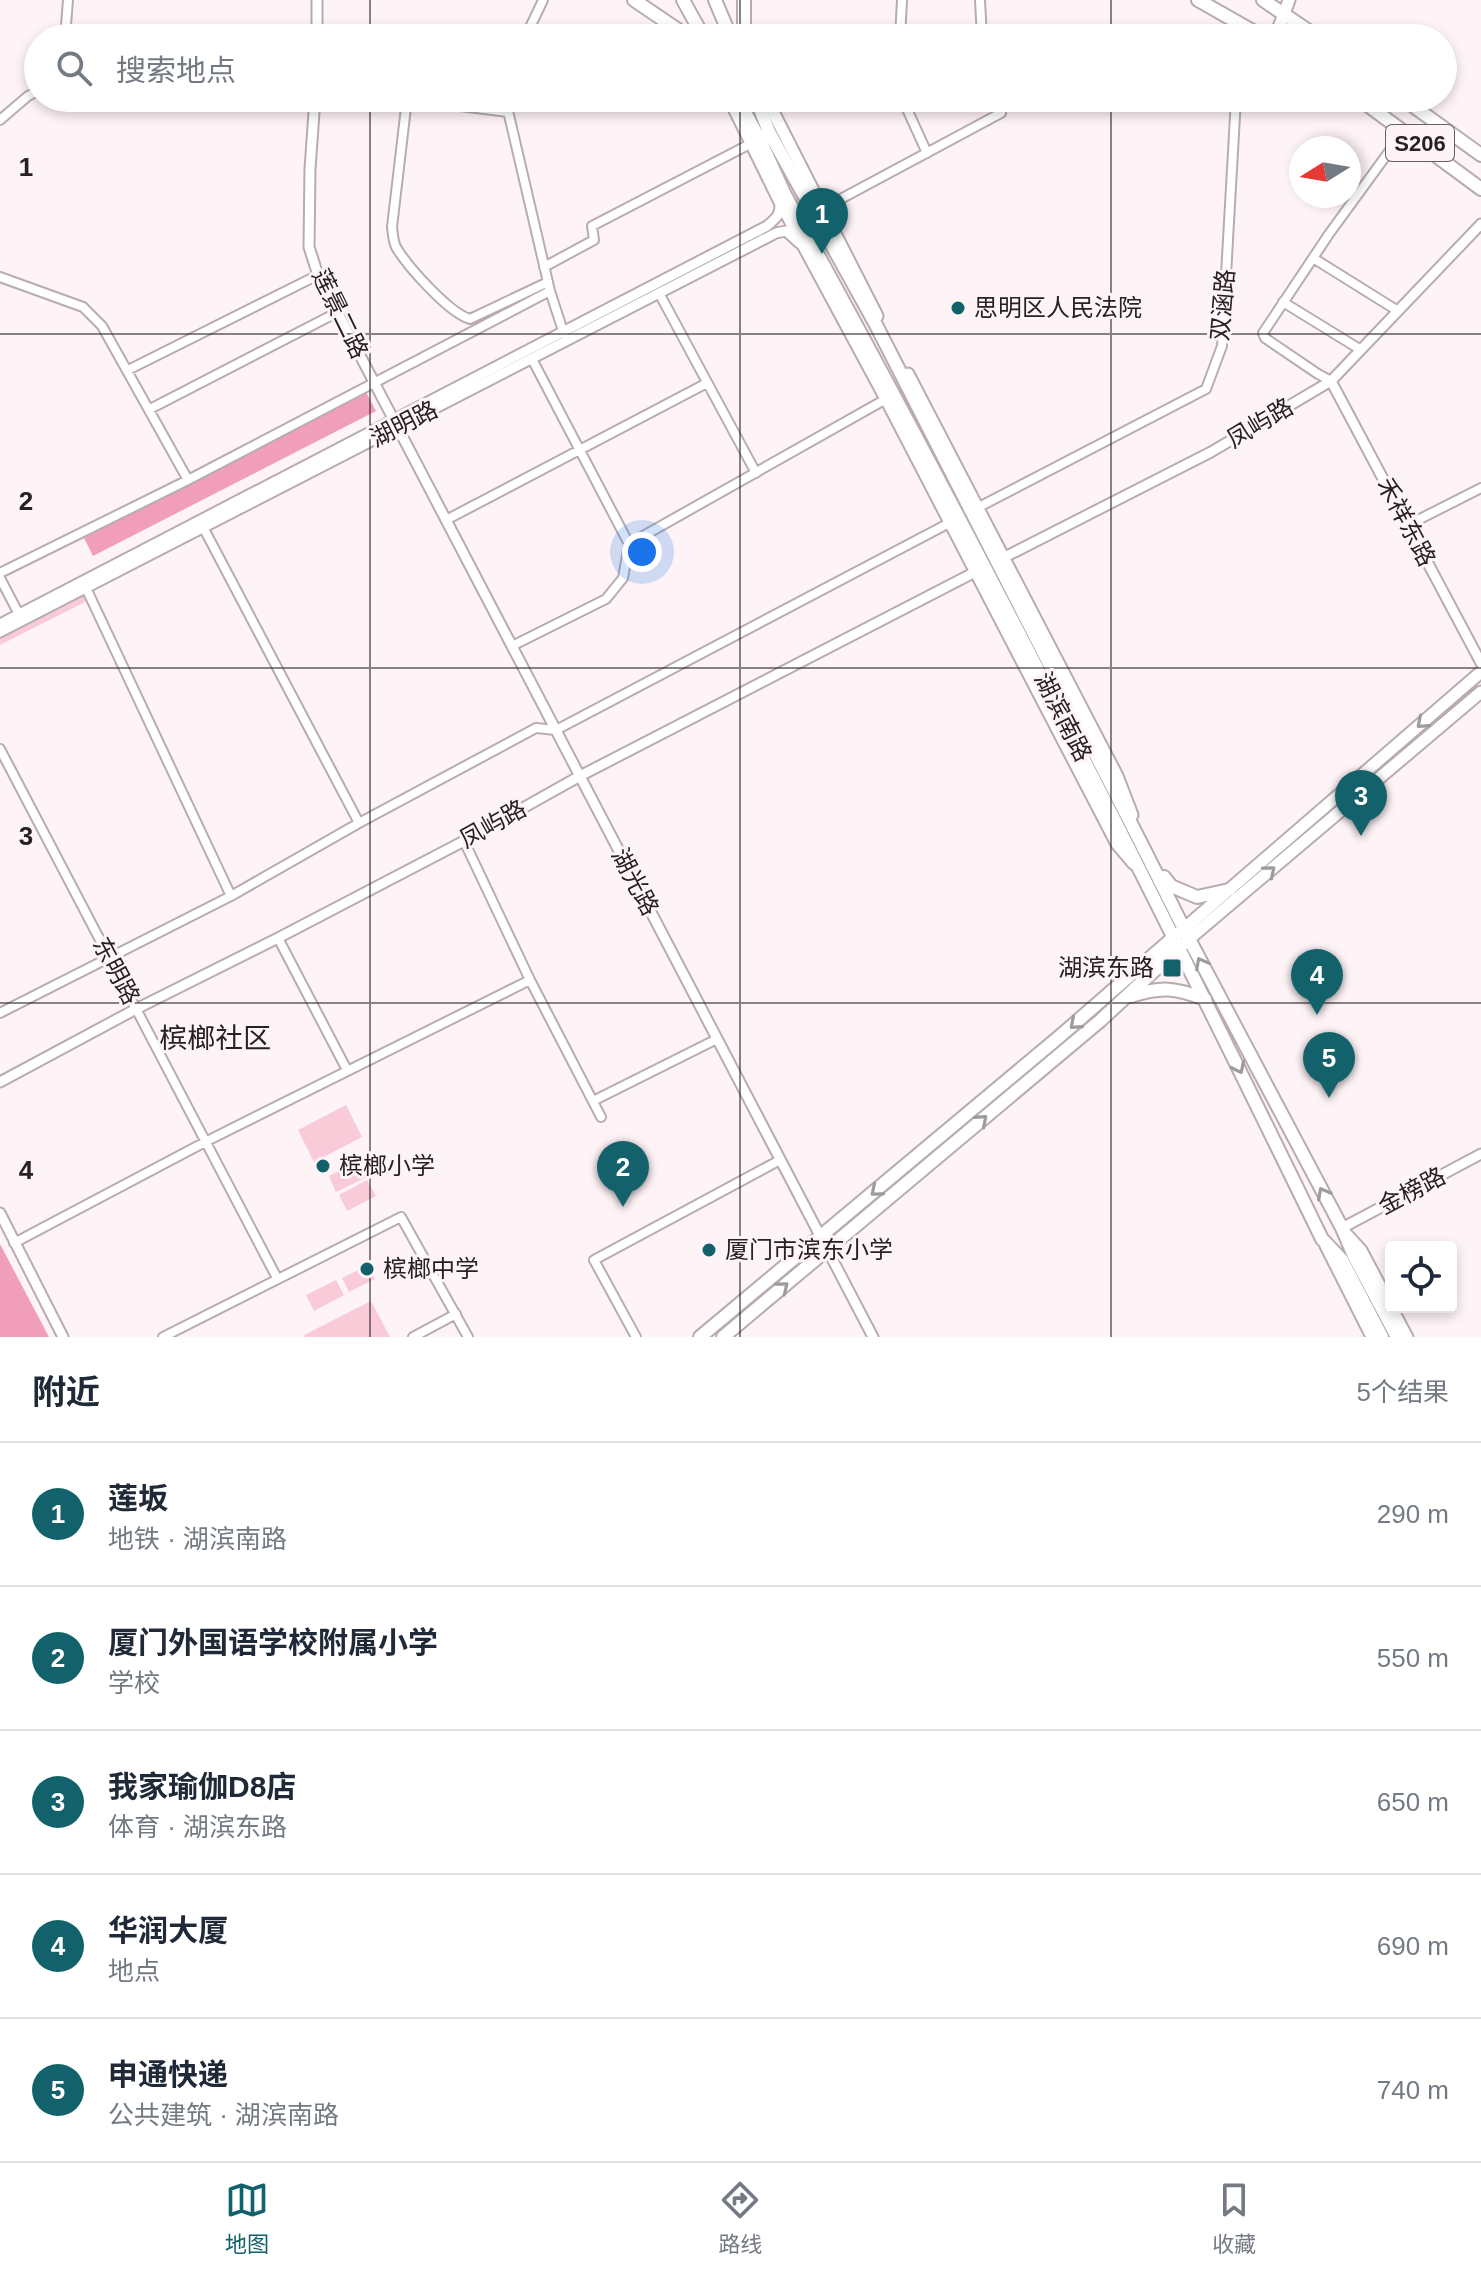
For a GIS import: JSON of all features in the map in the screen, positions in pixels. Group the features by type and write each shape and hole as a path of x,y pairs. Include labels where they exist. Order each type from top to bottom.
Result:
{"main road":[{"path":"634,0 679,24"},
{"path":"683,0 694,24"},
{"path":"715,0 725,24"},
{"path":"744,0 744,24"},
{"path":"1198,0 1231,24"},
{"path":"1263,0 1281,7 1302,24"},
{"path":"1281,7 1289,0"},
{"path":"735,112 804,248 886,399 964,515"},
{"name":"湖滨南路","path":"745,112 785,195 964,515 1144,849 1205,999 1322,1239 1342,1260 1382,1337"},
{"name":"湖滨南路","path":"761,112 769,132 875,323 964,515"},
{"name":"湖滨南路","path":"773,112 822,209 964,515 1145,878 1342,1228 1397,1337"},
{"name":"S206","path":"1378,112 1481,189"},
{"name":"S206","path":"1421,112 1481,155"},
{"path":"1101,1020 1229,890 1481,672"},
{"path":"700,1337 1059,1037 1481,692"},
{"path":"1144,849 1171,886 1197,897 1229,890"},
{"path":"723,1337 1128,997 1150,990 1178,989 1205,999"}],"street":[{"path":"66,24 68,0"},
{"path":"317,0 317,24"},
{"path":"532,24 543,0"},
{"path":"901,24 902,0"},
{"path":"980,0 981,24"},
{"path":"0,120 24,99"},
{"name":"莲景二路","path":"314,112 309,247 318,275 396,424"},
{"path":"405,112 392,227 395,244 414,272 459,316 470,319 549,287"},
{"path":"508,112 549,287 564,334"},
{"path":"908,112 927,153"},
{"path":"822,209 1001,112"},
{"name":"双涵路","path":"0,1013 231,896 536,728 556,730 1206,389 1222,346 1235,112"},
{"path":"1331,381 1265,338 1263,333 1404,131"},
{"path":"544,267 594,240 592,226 750,144"},
{"name":"湖明路","path":"0,624 86,588 767,226 778,218 780,202"},
{"name":"凤屿路","path":"0,1082 464,841 580,776 1211,452 1331,381 1481,224"},
{"name":"湖明路","path":"0,632 20,618 396,424 532,359 776,233 786,231 804,248"},
{"path":"1313,258 1398,311"},
{"path":"128,370 318,275"},
{"path":"0,277 83,307 102,326 188,480"},
{"path":"20,618 0,576 188,480 549,287"},
{"path":"659,293 756,473"},
{"path":"1283,302 1361,350"},
{"path":"150,409 338,312"},
{"path":"512,646 606,599 623,578 629,544 532,359"},
{"name":"禾祥东路","path":"1331,381 1481,663"},
{"path":"446,520 707,383"},
{"path":"629,544 886,399"},
{"name":"湖光路","path":"396,424 873,1337"},
{"path":"1408,525 1481,488"},
{"path":"203,527 359,823"},
{"path":"86,588 231,896"},
{"name":"东明路","path":"0,749 277,1278"},
{"path":"464,841 530,980 601,1117"},
{"path":"278,938 347,1070"},
{"path":"14,1243 207,1141 530,980"},
{"path":"593,1101 717,1039"},
{"name":"金榜路","path":"1342,1228 1481,1154"},
{"path":"636,1337 594,1260 780,1160"},
{"path":"0,1213 63,1337"},
{"path":"163,1337 401,1217 468,1337"},
{"path":"1342,1228 1362,1250 1385,1293"},
{"path":"1322,1239 1371,1337"},
{"path":"1396,1313 1408,1337"},
{"path":"413,1337 456,1314"}],"shaded area":[{"path":"366,392 376,411 93,556 84,538"},
{"path":"84,591 89,600 0,645 0,634"},
{"path":"346,1105 362,1137 314,1162 298,1130"},
{"path":"359,1162 367,1177 336,1192 329,1176"},
{"path":"367,1180 376,1196 347,1211 339,1195"},
{"path":"0,1244 49,1337 0,1337"},
{"path":"368,1265 375,1279 349,1292 342,1278"},
{"path":"336,1280 344,1295 314,1311 306,1295"},
{"path":"371,1301 390,1337 305,1337 304,1335"}],"place":[{"name":"莲坂","path":"822,254"},
{"name":"思明区人民法院","path":"958,308"},
{"name":"我家瑜伽D8店","path":"1361,836"},
{"name":"湖滨东路","path":"1172,968"},
{"name":"华润大厦","path":"1317,1015"},
{"name":"申通快递","path":"1329,1098"},
{"name":"槟榔小学","path":"323,1166"},
{"name":"厦门外国语学校附属小学","path":"623,1207"},
{"name":"厦门市滨东小学","path":"709,1250"},
{"name":"槟榔中学","path":"367,1269"}],"district":[{"name":"槟榔社区","path":"215,1038"}]}
